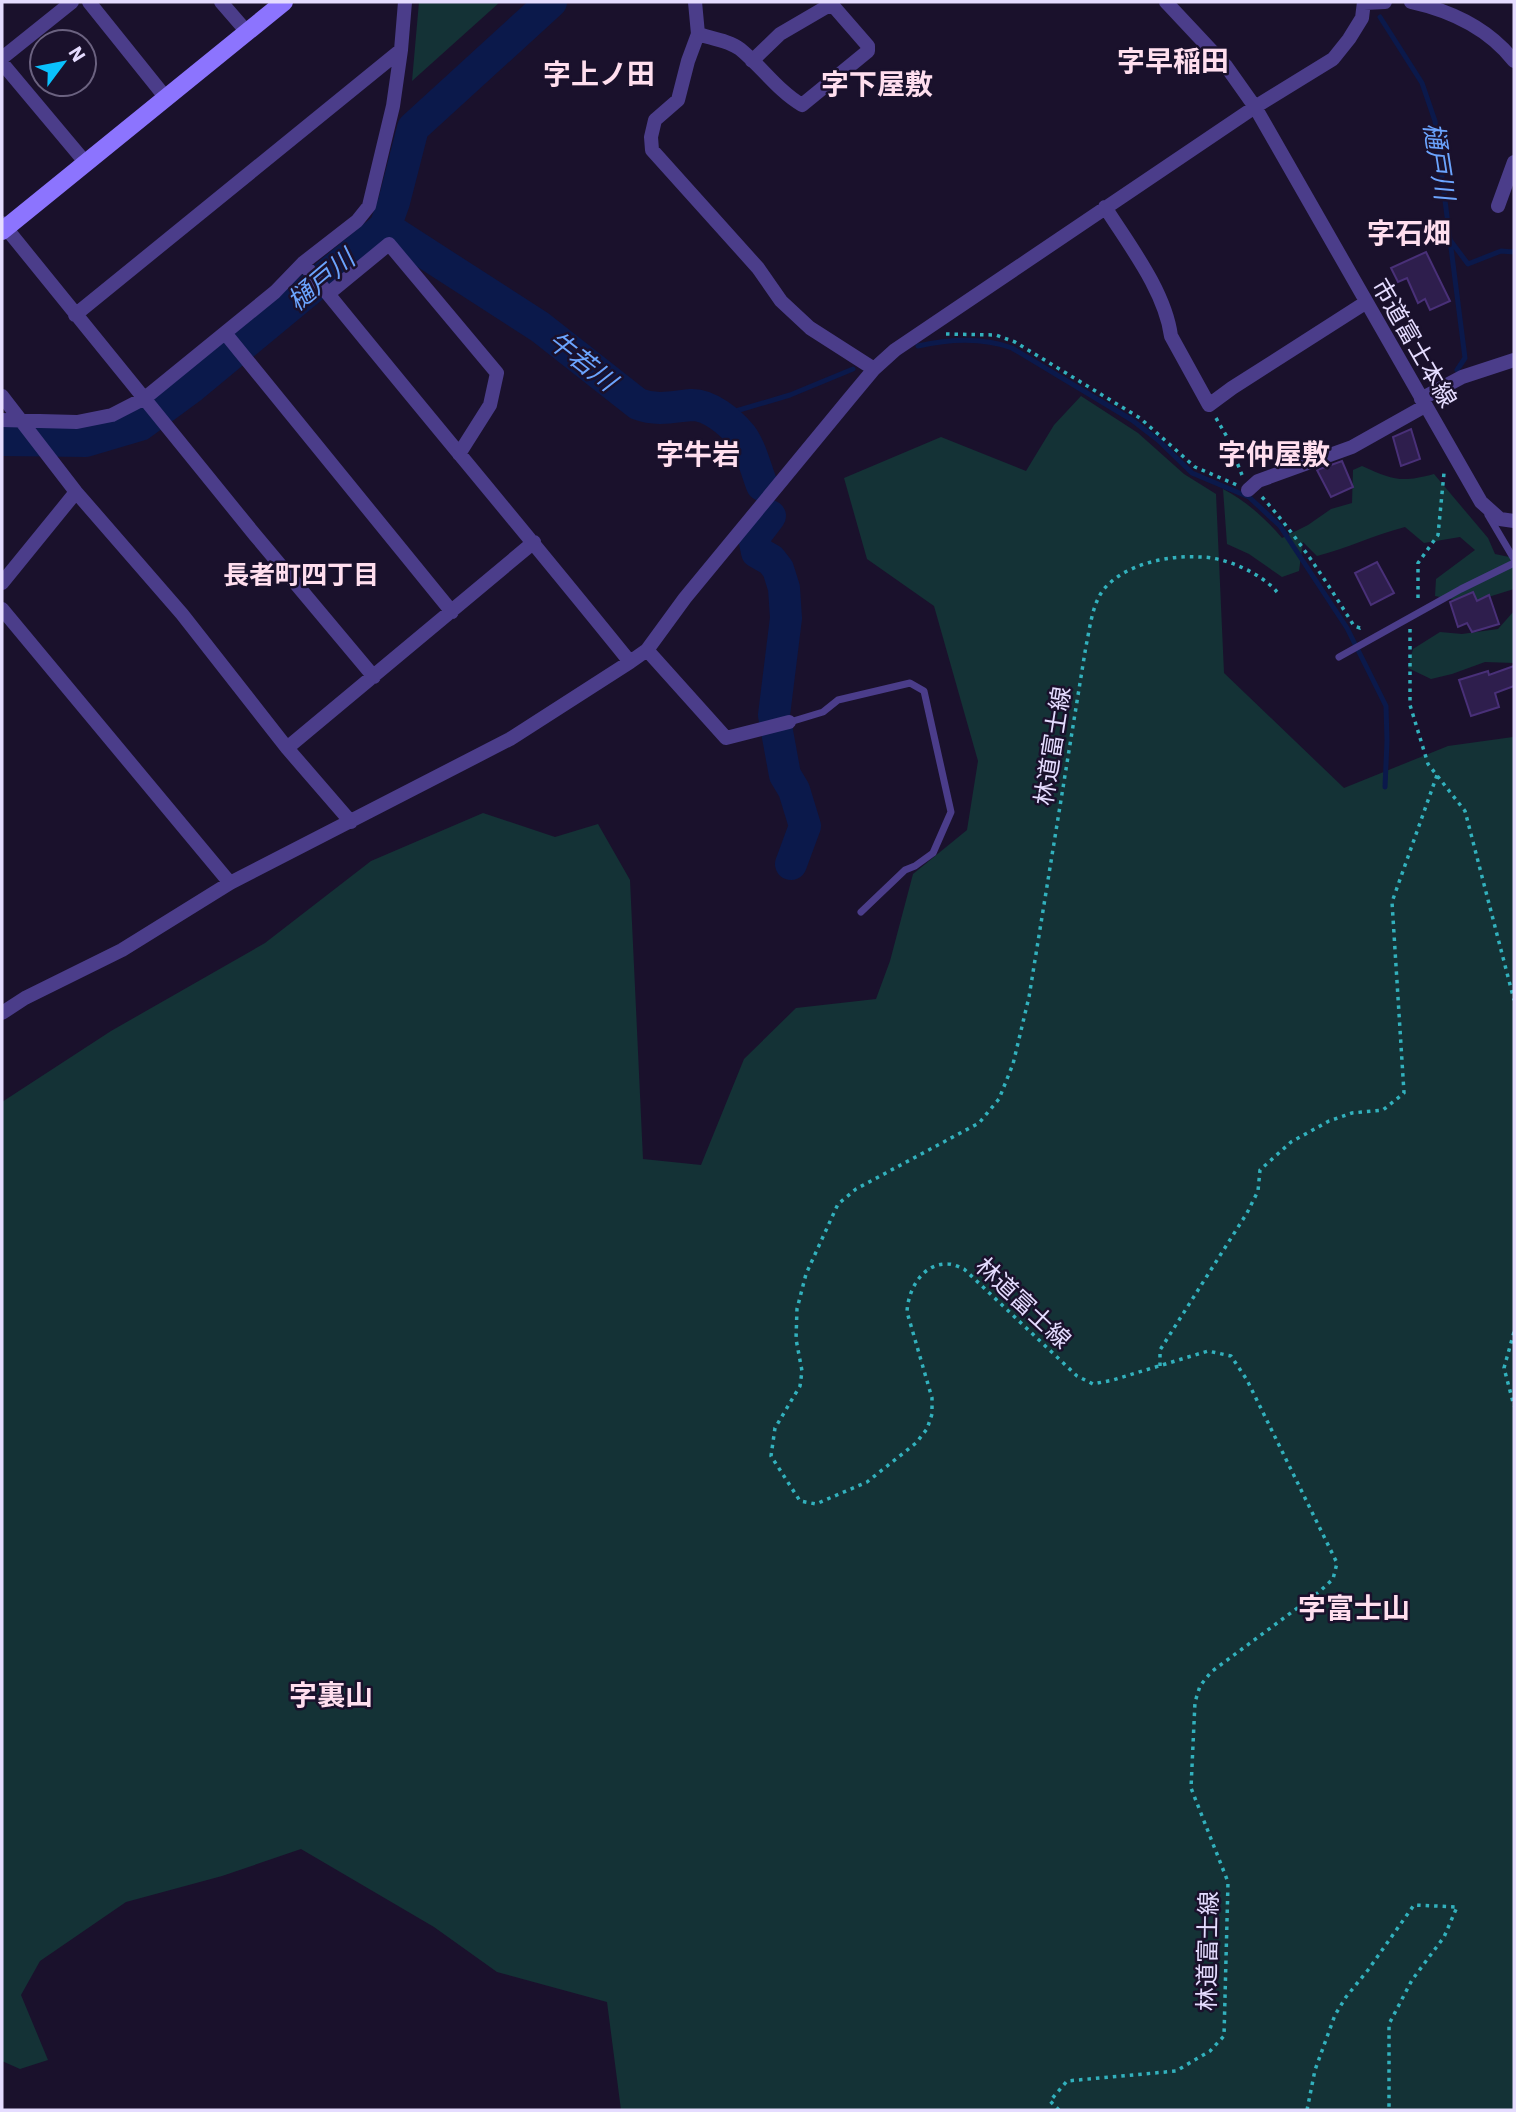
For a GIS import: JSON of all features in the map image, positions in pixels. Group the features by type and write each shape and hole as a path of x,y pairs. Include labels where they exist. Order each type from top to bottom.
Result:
{"street":[{"path":"72,2 2,60 85,162"},
{"path":"89,2 166,98"},
{"path":"221,2 247,32"},
{"path":"284,2 3,227 374,677"},
{"path":"2,420 77,422 113,415 145,398 275,292 303,263 357,221 369,206 393,106 405,2"},
{"path":"695,2 698,34 678,100 655,120 651,137 652,150 758,268 781,301 810,328 874,369"},
{"name":"市道富士本線","path":"1166,2 1226,66 1255,107 1455,461 1481,502 1500,519 1514,522"},
{"path":"2,1013 25,998 122,950 230,883 510,739 647,650 685,598 874,369 910,337 1255,107 1332,59 1362,18 1364,3 1385,2"},
{"path":"1411,2 1433,6 1466,20 1494,38 1514,61"},
{"path":"698,34 737,47 752,61 794,100 802,105 868,51 868,46 835,8 828,6 780,34 752,61"},
{"path":"75,315 401,50"},
{"path":"1498,206 1514,162"},
{"path":"1105,207 1150,279 1170,327 1171,336 1209,405 1365,303"},
{"path":"327,293 389,244 498,373 490,405 459,454"},
{"path":"303,263 630,662"},
{"path":"225,333 452,612"},
{"path":"1248,489 1258,481 1352,447 1462,377 1514,360"},
{"path":"2,396 76,492 182,614 287,748 351,822"},
{"path":"2,583 76,492"},
{"path":"287,748 534,542"},
{"path":"2,609 230,883"},
{"path":"647,650 726,738 789,722"}],"lane":[{"path":"1339,657 1514,561 1481,502"},
{"path":"789,722 823,712 838,700 886,688 910,683 924,691 951,812 933,853 905,870 861,912"}],"path":[{"path":"932,324 940,334 996,335 1015,342 1140,418 1195,467 1260,494 1285,522 1314,562 1354,626 1360,628 1364,625"},
{"path":"1209,405 1227,436 1248,489"},
{"path":"1418,613 1418,563 1438,535 1444,474 1455,461"},
{"name":"林道富士線","path":"1059,2110 1050,2101 1067,2081 1176,2071 1210,2051 1224,2036 1228,1882 1191,1788 1195,1702 1200,1686 1211,1672 1320,1592 1333,1579 1338,1563 1254,1392 1231,1356 1208,1351 1093,1384 1077,1376 964,1269 946,1263 925,1271 907,1299 907,1312 932,1398 928,1429 916,1443 867,1482 816,1504 800,1501 771,1457 775,1428 800,1386 802,1371 796,1339 797,1309 806,1274 838,1204 856,1189 979,1123 999,1099 1013,1064 1029,997 1086,646 1093,612 1103,590 1123,572 1162,560 1201,556 1250,570 1267,581 1277,592"},
{"path":"1409,618 1409,705 1428,764 1465,811 1514,1000"},
{"path":"1160,1366 1160,1350 1247,1213 1258,1191 1260,1170 1291,1142 1319,1126 1352,1113 1383,1110 1404,1093 1392,902 1437,775"},
{"path":"1514,1332 1504,1368 1514,1406"},
{"path":"1307,2110 1315,2070 1335,2015 1346,1997 1414,1905 1457,1907 1444,1937 1412,1980 1389,2024 1389,2110"}],"green space":[{"path":"419,2 500,2 412,81"},
{"path":"1081,396 1138,433 1184,474 1216,494 1224,673 1344,788 1448,746 1513,737 1514,731 1514,2110 621,2110 607,2002 497,1972 434,1927 301,1849 222,1876 126,1902 40,1961 21,1995 48,2060 20,2069 2,2061 2,1102 111,1031 265,943 371,861 483,813 555,837 598,824 630,880 643,1159 701,1165 744,1059 796,1008 876,999 890,961 913,874 967,830 978,761 934,606 867,559 844,478 941,437 1026,471 1054,425"},
{"path":"1362,466 1397,479 1413,479 1434,474 1488,538 1495,554 1514,558 1514,589 1469,603 1435,596 1436,579 1475,550 1460,537 1424,543 1405,527 1317,556 1303,542 1299,571 1282,577 1249,554 1227,544 1223,489 1255,510 1282,538 1331,509 1352,503 1353,470"},
{"path":"1514,611 1514,663 1485,662 1431,679 1408,668 1413,649 1440,632 1462,634 1498,629"}],"building":[{"path":"1426,252 1450,301 1430,310 1425,299 1418,303 1407,278 1398,282 1391,268"},
{"path":"1411,429 1420,459 1401,466 1393,437"},
{"path":"1342,461 1353,487 1331,497 1317,470"},
{"path":"1377,562 1394,593 1371,605 1355,573"},
{"path":"1473,592 1477,601 1489,595 1499,624 1472,632 1467,623 1458,627 1450,602"},
{"path":"1514,666 1514,686 1495,693 1499,707 1471,716 1459,680 1488,671 1489,675"}],"waterway":[{"name":"樋戸川","path":"2,440 86,441 140,425 193,386 385,227 413,128 551,2"},
{"name":"樋戸川","path":"1380,17 1422,83 1435,121 1450,240 1468,264 1501,251 1514,252"},
{"name":"牛若川","path":"385,227 540,327 638,404 658,408 698,405 719,415 745,440 762,485"},
{"path":"1450,240 1465,358 1457,370"},
{"path":"918,346 965,340 1012,348 1132,420 1158,440 1192,473 1249,497 1280,526 1347,628 1386,706 1385,787"},
{"path":"719,416 790,395 853,369"},
{"name":"牛若川","path":"770,516 754,537 757,552 771,560 778,569 784,588 786,618 774,715 785,775 794,790 805,826 791,864"}],"district":[{"name":"字早稲田","path":"1173,61"},
{"name":"字上ノ田","path":"599,74"},
{"name":"字下屋敷","path":"877,84"},
{"name":"字石畑","path":"1409,233"},
{"name":"字牛岩","path":"698,454"},
{"name":"字仲屋敷","path":"1274,454"},
{"name":"長者町四丁目","path":"301,575"},
{"name":"字富士山","path":"1354,1608"},
{"name":"字裏山","path":"331,1695"}]}
